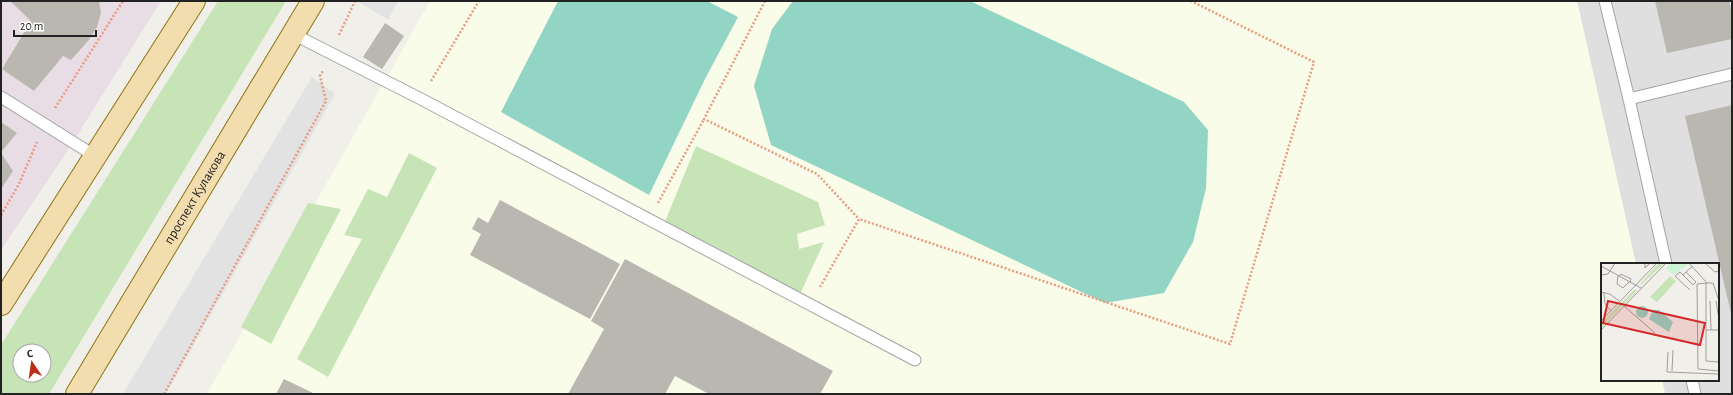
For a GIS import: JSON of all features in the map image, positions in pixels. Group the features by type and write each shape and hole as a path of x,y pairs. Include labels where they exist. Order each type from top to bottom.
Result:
{"main road":[{"path":"1,304 194,1"},
{"name":"проспект Кулакова","path":"77,394 313,1"}],"lane":[{"path":"1605,1 1629,99 1666,263"},
{"path":"293,34 421,99 914,360"},
{"path":"1629,99 1732,74"},
{"path":"1,97 95,156"},
{"path":"1692,381 1695,394"}],"path":[{"path":"1,215 19,184 45,124 123,1"},
{"path":"164,394 326,101 320,76 354,1"},
{"path":"421,99 479,1"},
{"path":"649,220 704,119 765,1"},
{"path":"704,119 817,174 859,219 1230,344 1314,62 1191,1"},
{"path":"810,305 859,219"}],"shaded area":[{"path":"1,1 161,1 68,150 1,250"},
{"path":"357,1 398,1 390,15 389,20"},
{"path":"430,1 1577,1 1636,263 1601,263 1601,381 1662,381 1665,394 207,394"},
{"path":"1577,1 1732,1 1732,394 1665,394 1662,381 1719,381 1719,263 1636,263"},
{"path":"312,77 335,94 166,394 123,394"}],"green space":[{"path":"218,1 286,1 49,394 1,394 1,345"},
{"path":"558,1 707,1 738,17 705,79 649,195 501,112"},
{"path":"793,1 970,1 1184,102 1208,130 1206,188 1193,242 1164,293 1105,303 771,145 754,86 772,29"},
{"path":"696,146 818,202 825,225 797,234 799,249 824,242 801,292 775,286 662,229"},
{"path":"409,153 437,168 328,377 297,359 362,239 344,235 368,189 387,197"},
{"path":"308,203 341,209 271,344 241,327"}],"building":[{"path":"10,1 99,1 101,13 97,27 88,41 71,60 63,56 34,91 2,69 31,21"},
{"path":"1655,1 1729,1 1732,12 1732,39 1667,53"},
{"path":"385,23 404,36 382,69 363,57"},
{"path":"1732,105 1732,313 1731,313 1685,116"},
{"path":"1,122 17,133 1,152"},
{"path":"1,153 13,171 1,189"},
{"path":"500,200 620,264 590,319 470,255 481,234 472,229 478,217 488,223"},
{"path":"625,259 833,371 820,394 709,394 675,376 665,394 568,394 604,329 591,321"},
{"path":"284,379 315,394 276,394"}]}
